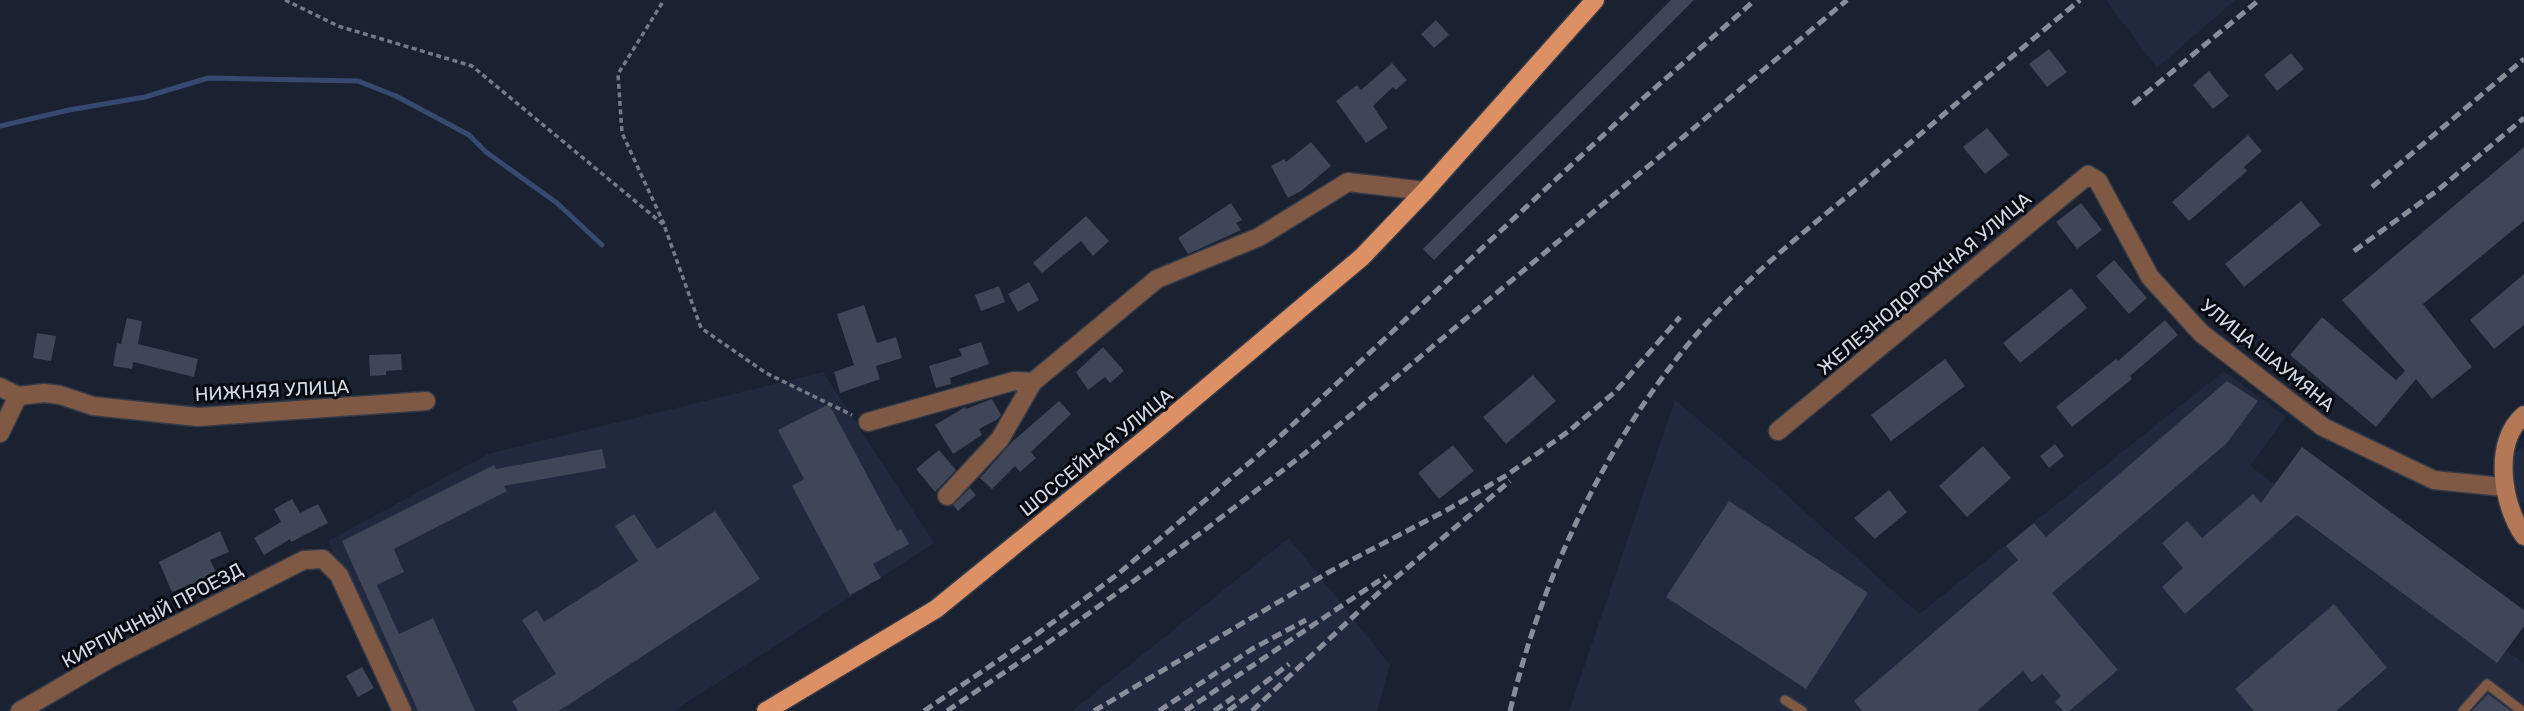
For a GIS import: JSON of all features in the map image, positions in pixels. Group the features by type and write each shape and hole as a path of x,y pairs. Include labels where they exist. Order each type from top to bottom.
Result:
{"main road":[{"name":"ШОССЕЙНАЯ УЛИЦА","path":"766,711 936,609 1155,432 1362,257 1425,191 1595,0"},
{"path":"2524,415 2516,421 2507,446 2503,471 2503,487 2511,511 2524,536"}],"street":[{"name":"ЖЕЛЕЗНОДОРОЖНАЯ УЛИЦА","path":"1778,431 2088,175 2098,181"},
{"name":"УЛИЦА ШАУМЯНА","path":"2098,181 2150,277 2201,333 2323,427 2434,480 2503,487"},
{"path":"947,496 1000,439 1033,382 1157,279 1259,237 1348,182 1425,191"},
{"path":"868,422 1014,381 1033,382"},
{"name":"НИЖНЯЯ УЛИЦА","path":"0,387 18,396 52,394 93,406 198,416 426,401"},
{"path":"0,433 18,396"},
{"name":"КИРПИЧНЫЙ ПРОЕЗД","path":"20,711 108,659 304,560 323,559 338,575 402,711"}],"lane":[{"path":"2463,711 2487,684 2522,711"},
{"path":"1785,700 1802,711"}],"path":[{"path":"285,0 338,26 472,66 664,225"},
{"path":"664,0 618,74 622,133 664,225 701,328 766,373 868,422"}],"shaded area":[{"path":"2106,0 2235,0 2157,68"},
{"path":"2224,371 2286,417 2250,466 2524,663 2524,711 1569,711 1675,400 1761,472 1919,614"},
{"path":"823,372 934,543 674,711 410,711 328,541 488,454"},
{"path":"2524,446 2524,504 2516,498 2507,460"},
{"path":"1289,538 1390,665 1377,711 1072,711"}],"building":[{"path":"1671,0 1694,0 1434,260 1423,249"},
{"path":"1436,20 1449,35 1434,48 1421,34"},
{"path":"2049,49 2067,72 2047,87 2029,64"},
{"path":"2291,53 2304,69 2277,91 2264,75"},
{"path":"1392,63 1407,80 1396,90 1393,87 1373,106 1388,128 1366,143 1336,101 1357,85 1361,90"},
{"path":"2209,71 2229,96 2213,109 2193,85"},
{"path":"1987,128 2009,155 1985,174 1963,147"},
{"path":"2248,135 2262,151 2244,167 2247,171 2189,221 2172,202"},
{"path":"1311,142 1331,166 1301,191 1288,198 1271,166 1284,159 1286,162"},
{"path":"2524,147 2524,221 2423,304 2472,367 2432,399 2416,379 2376,427 2290,355 2322,317 2396,380 2405,371 2342,300"},
{"path":"2301,201 2321,225 2244,287 2225,264"},
{"path":"1231,203 1242,220 1236,223 1241,230 1188,254 1178,238"},
{"path":"2081,203 2102,230 2077,249 2056,222"},
{"path":"1086,216 1109,241 1093,256 1081,241 1042,273 1033,263"},
{"path":"2114,260 2147,298 2129,314 2096,276"},
{"path":"2524,274 2524,325 2494,349 2470,320"},
{"path":"1029,282 1039,300 1018,312 1008,294"},
{"path":"999,286 1005,302 981,311 975,295"},
{"path":"2071,288 2087,308 2020,363 2003,343"},
{"path":"864,305 877,343 896,337 902,358 876,366 880,379 840,393 834,372 854,365 837,314"},
{"path":"127,318 142,321 138,344 198,359 194,377 133,362 132,369 113,366 117,343 121,344"},
{"path":"2165,320 2178,335 2130,376 2132,379 2072,427 2056,407 2116,359 2118,361"},
{"path":"37,333 56,336 51,361 33,358"},
{"path":"981,342 989,364 950,378 951,384 936,388 929,366 962,356 959,349"},
{"path":"1103,347 1124,371 1110,383 1105,377 1088,390 1076,372"},
{"path":"401,354 402,370 370,376 369,355"},
{"path":"1945,359 1965,386 1891,441 1871,415"},
{"path":"1533,375 1556,401 1506,444 1483,417"},
{"path":"2227,381 2258,401 2227,443 2052,593 2118,670 2069,711 2063,711 2055,702 2061,696 2042,674 2032,682 2023,671 1977,711 1862,711 1854,701 2018,560 2006,546 2034,523 2046,537"},
{"path":"992,399 1001,415 979,429 982,435 953,454 935,425 965,407 966,409"},
{"path":"1059,401 1071,414 1031,452 1036,458 1020,472 1015,466 992,489 980,478 1012,442"},
{"path":"829,404 897,531 901,529 909,544 873,564 881,578 850,595 792,486 804,479 778,430"},
{"path":"2055,444 2064,456 2049,468 2040,456"},
{"path":"1453,445 1474,471 1439,499 1418,473"},
{"path":"1983,446 2011,478 1967,517 1939,486"},
{"path":"2302,447 2524,610 2524,626 2497,663 2297,515 2185,614 2162,587 2183,568 2162,543 2187,521 2202,538 2253,494 2261,503"},
{"path":"602,449 606,468 504,486 507,491 394,549 404,572 377,585 399,634 433,618 475,711 418,711 342,541 494,465 496,469"},
{"path":"939,450 956,470 935,492 916,469"},
{"path":"970,488 976,495 958,511 953,505"},
{"path":"1889,490 1907,512 1875,539 1854,518"},
{"path":"292,499 300,513 318,504 328,523 291,542 290,539 264,555 254,538 281,522 274,509"},
{"path":"1729,501 1868,593 1806,689 1666,597"},
{"path":"715,511 760,579 559,711 518,711 512,701 556,674 522,620 537,610 544,622 638,561 615,526 634,514 657,549"},
{"path":"220,531 229,552 210,560 217,574 172,592 159,562"},
{"path":"2334,604 2387,668 2336,711 2254,711 2235,689"},
{"path":"362,667 374,688 358,697 346,676"},
{"path":"2488,694 2511,711 2472,711"}],"waterway":[{"path":"0,126 69,110 145,97 208,78 358,81 396,96 469,135 486,152 557,203 602,245"}],"railway":[{"path":"924,711 1037,634 1118,574 1275,441 1639,102 1755,0"},
{"path":"947,711 1042,647 1206,529 1304,454 1847,0"},
{"path":"1510,711 1539,613 1579,517 1630,426 1690,342 1770,261 2080,0"},
{"path":"2133,104 2259,0"},
{"path":"2372,187 2524,59"},
{"path":"2354,251 2438,190 2524,118"},
{"path":"1094,711 1336,568 1507,475 1569,431 1616,391 1680,317"},
{"path":"1252,711 1386,586 1510,481"},
{"path":"1185,711 1386,576"},
{"path":"1159,711 1252,649 1306,620"},
{"path":"1228,711 1289,664"},
{"path":"1214,711 1234,697"}]}
